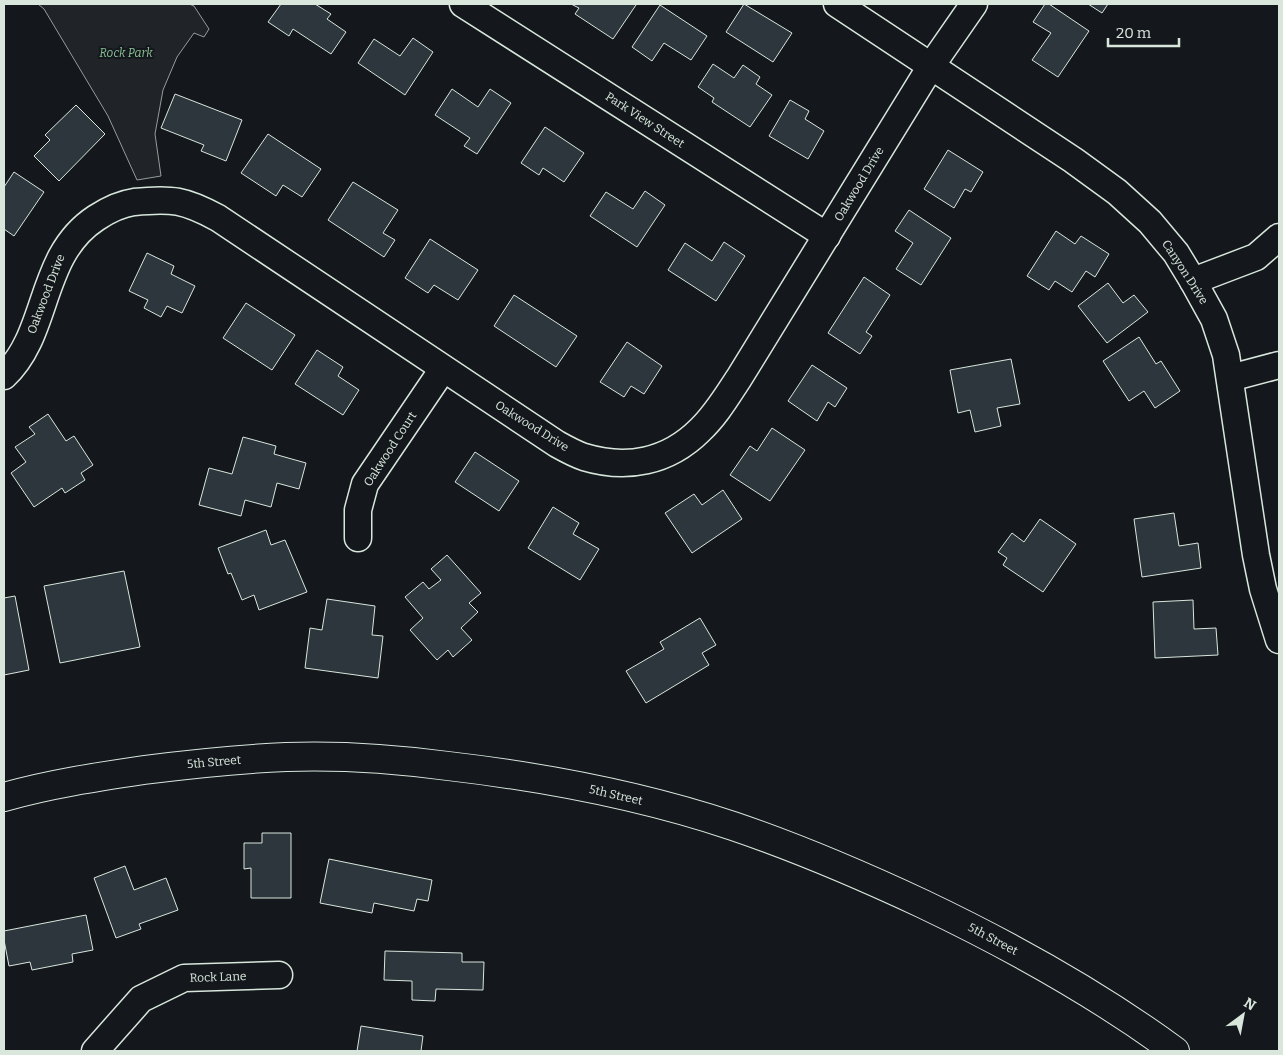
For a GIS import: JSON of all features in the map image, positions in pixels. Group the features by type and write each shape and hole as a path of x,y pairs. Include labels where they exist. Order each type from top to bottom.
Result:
{"main road":[{"name":"5th Street","path":"4,797 72,781 157,768 289,757 352,757 417,762 480,769 598,790 731,825 833,864 898,892 1014,949 1093,995 1175,1051"}],"street":[{"name":"Park View Street","path":"463,4 827,236"},
{"name":"Canyon Drive","path":"837,4 1073,160 1118,192 1150,222 1176,253 1214,319 1226,355 1256,555 1263,589 1279,640"},
{"name":"Oakwood Drive","path":"4,376 11,370 22,354 64,248 75,235 107,210 127,203 174,200 197,207 218,218 557,444 582,457 608,463 633,464 656,458 679,447 700,430 718,409 931,66 974,4"},
{"path":"1193,280 1256,258 1279,238"},
{"path":"1230,378 1279,364"},
{"name":"Oakwood Court","path":"358,538 358,510 365,484 444,368"},
{"name":"Rock Lane","path":"95,1051 141,999 184,978 279,975"}],"green space":[{"name":"Rock Park","path":"38,4 189,4 194,6 209,29 204,37 194,33 177,57 163,90 155,134 161,176 137,180 108,116 44,9"}],"building":[{"path":"281,4 315,4 331,14 327,19 346,32 331,54 293,29 289,36 268,22"},
{"path":"571,4 636,5 613,39 575,14 579,8"},
{"path":"744,4 792,33 773,62 726,32"},
{"path":"1045,4 1049,4 1089,31 1058,77 1032,60 1051,33 1033,22"},
{"path":"1088,4 1108,4 1102,13"},
{"path":"660,5 707,36 691,60 664,43 652,61 632,47"},
{"path":"413,38 433,52 405,95 358,63 374,39 400,56"},
{"path":"713,64 734,78 743,65 760,77 756,84 772,95 750,127 712,102 714,98 698,87"},
{"path":"452,89 478,107 490,89 511,103 477,154 464,146 470,138 435,115"},
{"path":"175,94 242,120 226,161 201,151 204,145 161,128"},
{"path":"790,100 809,111 805,119 824,131 808,159 769,136"},
{"path":"76,105 105,134 59,181 34,156 50,140 45,135"},
{"path":"545,127 584,153 564,182 543,168 539,175 521,163"},
{"path":"268,134 321,169 302,197 283,185 276,196 241,173"},
{"path":"948,150 983,172 971,192 965,189 954,208 924,189"},
{"path":"14,172 44,192 14,236 4,229 4,187"},
{"path":"353,182 398,210 383,233 395,240 384,257 328,220"},
{"path":"645,191 665,205 637,247 590,216 606,192 633,209"},
{"path":"909,210 951,238 921,285 896,269 913,243 895,231"},
{"path":"1056,231 1075,244 1081,236 1109,254 1095,277 1086,271 1072,292 1055,281 1049,290 1027,276"},
{"path":"430,239 478,270 458,300 434,285 428,293 405,278"},
{"path":"724,242 745,256 716,301 668,270 685,243 712,261"},
{"path":"147,253 174,266 171,274 195,286 182,313 167,306 161,317 144,308 148,300 129,291"},
{"path":"864,277 890,295 866,332 872,336 860,354 828,333"},
{"path":"1108,283 1123,303 1134,295 1148,312 1107,343 1078,306"},
{"path":"514,295 577,336 556,367 494,326"},
{"path":"246,303 295,335 272,370 223,338"},
{"path":"1139,337 1156,364 1161,361 1180,391 1155,408 1144,391 1129,401 1103,361"},
{"path":"627,342 662,366 644,394 631,386 624,397 600,382"},
{"path":"317,350 343,367 338,376 359,390 343,415 295,384"},
{"path":"1011,359 1020,404 997,408 1001,426 975,432 970,410 958,413 950,370"},
{"path":"812,365 847,388 835,407 828,402 817,421 788,401"},
{"path":"48,414 66,441 74,436 93,465 81,473 85,480 65,493 62,488 34,507 11,473 26,462 15,447 35,434 29,427"},
{"path":"772,428 805,450 770,501 730,475 750,446 757,451"},
{"path":"243,437 276,446 274,454 306,463 299,489 277,483 271,507 245,500 241,516 199,505 209,468 232,474"},
{"path":"475,452 519,481 499,511 455,482"},
{"path":"723,490 742,519 692,553 665,513 694,494 702,505"},
{"path":"553,507 579,523 573,534 599,549 580,580 528,548"},
{"path":"1174,513 1179,546 1198,543 1201,568 1142,577 1134,519"},
{"path":"1040,519 1076,544 1043,592 1003,565 1007,558 998,552 1012,533 1024,542"},
{"path":"266,530 271,545 285,540 307,592 259,610 254,595 242,600 231,573 228,574 218,548"},
{"path":"447,555 481,593 469,603 478,612 461,628 472,640 453,657 448,650 437,660 410,630 423,618 405,597 423,582 429,589 441,580 431,569"},
{"path":"124,571 140,647 60,663 44,586"},
{"path":"15,596 29,670 4,675 4,598"},
{"path":"327,599 375,606 372,635 383,636 378,678 305,668 310,628 322,630"},
{"path":"1193,600 1194,629 1216,628 1218,655 1155,658 1153,602"},
{"path":"700,618 716,645 702,653 709,665 646,703 626,671 664,649 660,642"},
{"path":"262,833 291,833 291,898 251,898 251,868 244,869 244,843 262,843"},
{"path":"329,859 432,880 428,901 417,899 414,911 374,903 372,913 320,903"},
{"path":"125,866 134,890 166,878 178,910 139,924 141,929 116,938 94,878"},
{"path":"86,915 93,950 72,954 73,962 32,970 30,962 9,966 4,931"},
{"path":"385,951 462,953 462,962 484,962 483,990 436,989 435,1001 412,1000 412,981 384,980"},
{"path":"361,1026 423,1036 421,1051 357,1051"}]}
